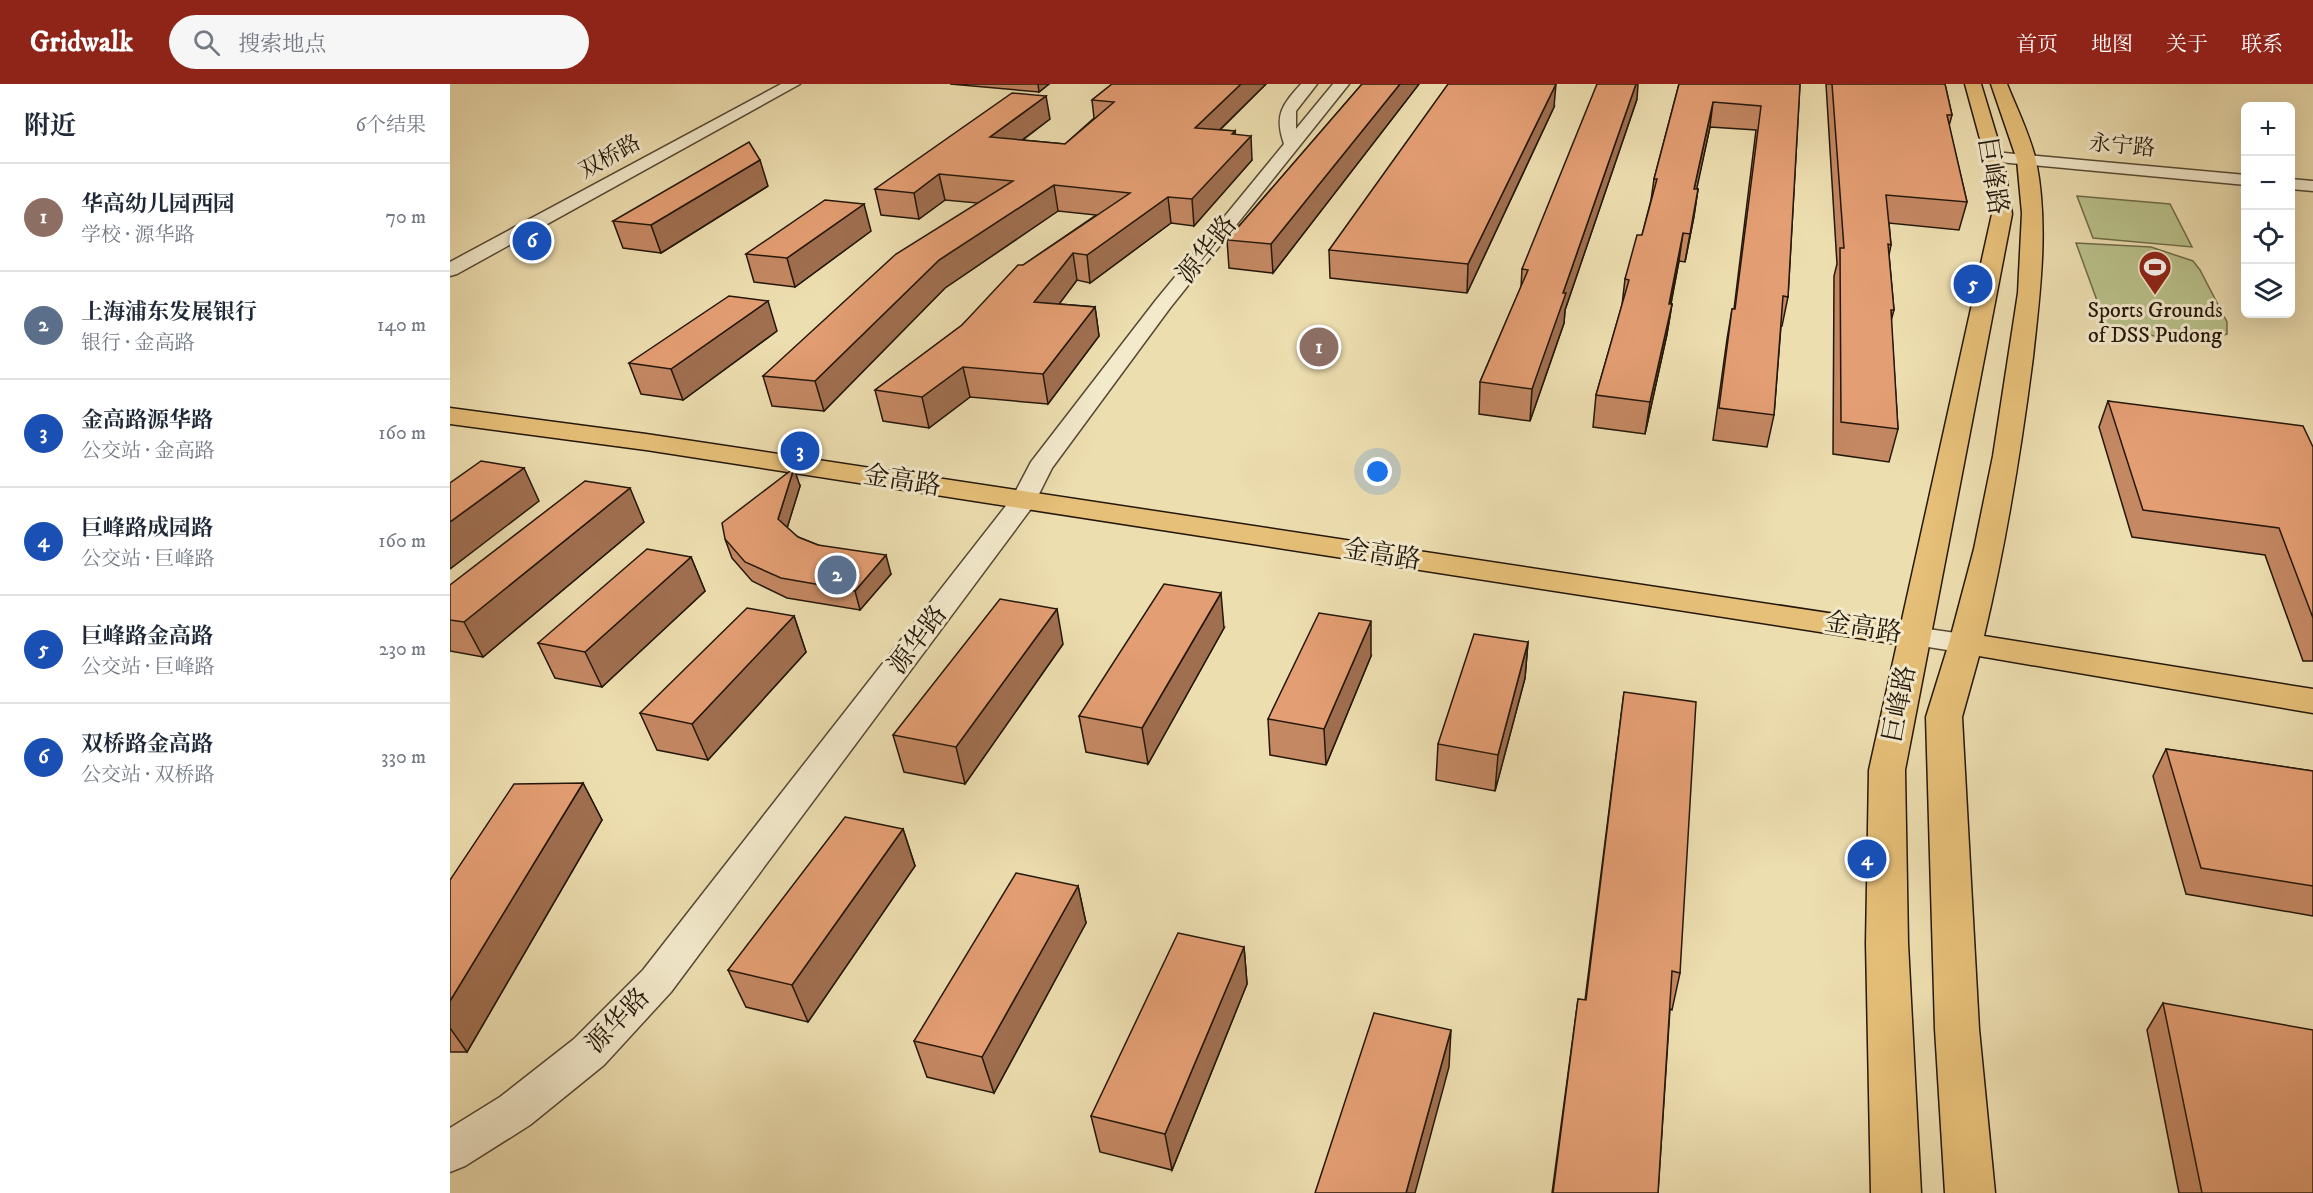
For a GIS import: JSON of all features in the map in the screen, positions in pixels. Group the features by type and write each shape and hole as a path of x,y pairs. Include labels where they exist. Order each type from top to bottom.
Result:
{"main road":[{"name":"巨峰路","path":"1896,1193 1887,943 1887,770 2002,214 1994,157 1973,84"},
{"name":"巨峰路","path":"1970,1193 1958,1029 1944,717 1966,643 1989,549 2007,456 2030,293 2032,213 2026,160 2000,84"},
{"name":"金高路","path":"450,416 646,442 1914,636"},
{"name":"金高路","path":"1966,643 2313,701"}],"street":[{"name":"双桥路","path":"450,270 792,84"},
{"path":"1292,144 1285,127 1287,110 1309,84"},
{"name":"源华路","path":"450,1152 515,1111 589,1052 657,981 1024,500 1040,467 1163,304 1341,84"},
{"name":"永宁路","path":"1994,157 2241,180"},
{"path":"2295,184 2313,186"},
{"name":"金高路","path":"1914,636 1966,643"}],"green space":[{"name":"Sports Grounds of DSS Pudong","path":"2077,196 2170,204 2192,247 2093,238"},
{"name":"Sports Grounds of DSS Pudong","path":"2076,243 2151,247 2193,261 2227,322 2227,334 2197,340 2182,340 2107,328"}],"building":[{"path":"1112,84 1241,84 1195,128 1235,131 1232,134 1251,136 1192,199 1168,197 1087,255 1073,253 1034,302 1095,307 1043,374 963,367 922,397 875,390 962,325 1018,265 1023,265 1130,193 1054,185 939,260 815,381 763,376 896,254 1013,181 939,174 914,193 875,189 1012,93 1046,96 990,137 1065,144 1114,102 1092,100"},
{"path":"1362,84 1400,84 1271,244 1227,240"},
{"path":"1448,84 1556,84 1468,264 1329,250"},
{"path":"1597,84 1636,84 1532,389 1480,382 1528,270 1522,269"},
{"path":"1679,84 1800,84 1788,297 1783,296 1774,415 1719,408 1732,309 1735,309 1761,106 1713,102 1694,189 1698,189 1690,234 1683,233 1669,304 1672,304 1650,402 1596,395 1629,280 1625,279 1637,235 1642,235 1657,179 1654,179"},
{"path":"1832,84 1945,84 1952,115 1947,115 1967,202 1886,195 1891,245 1888,244 1894,310 1891,310 1898,429 1841,422 1840,248 1844,248"},
{"path":"749,142 760,160 651,225 613,221"},
{"path":"825,200 864,204 787,258 746,254"},
{"path":"729,296 768,301 671,369 629,363"},
{"path":"2108,401 2303,426 2313,447 2313,618 2279,528 2143,510"},
{"path":"481,461 524,468 450,522 450,483"},
{"path":"794,468 778,519 798,537 818,545 886,555 855,591 781,578 745,562 725,539 722,523"},
{"path":"585,481 630,488 464,622 450,620 450,585"},
{"path":"647,549 691,557 585,652 538,643"},
{"path":"1164,584 1221,593 1142,728 1079,716"},
{"path":"1000,599 1057,609 956,747 893,735"},
{"path":"747,608 794,616 692,724 640,713"},
{"path":"1319,613 1371,621 1324,729 1268,719"},
{"path":"1474,634 1528,642 1498,755 1438,744"},
{"path":"1624,692 1696,702 1680,973 1672,971 1658,1193 1553,1193 1578,999 1586,1000"},
{"path":"2166,749 2313,771 2313,886 2201,868"},
{"path":"583,783 450,1001 450,880 514,784"},
{"path":"845,817 903,829 792,985 728,970"},
{"path":"1016,873 1078,886 982,1057 914,1041"},
{"path":"1178,933 1244,947 1165,1134 1091,1116"},
{"path":"2163,1003 2313,1030 2313,1193 2202,1193"},
{"path":"1374,1013 1451,1030 1406,1193 1315,1193"}],"place":[{"name":"双桥路金高路","path":"532,241"},
{"name":"巨峰路金高路","path":"1973,284"},
{"name":"Sports Grounds of DSS Pudong","path":"2155,296"},
{"name":"华高幼儿园西园","path":"1319,347"},
{"name":"金高路源华路","path":"800,451"},
{"name":"上海浦东发展银行","path":"837,575"},
{"name":"巨峰路成园路","path":"1867,859"}]}
